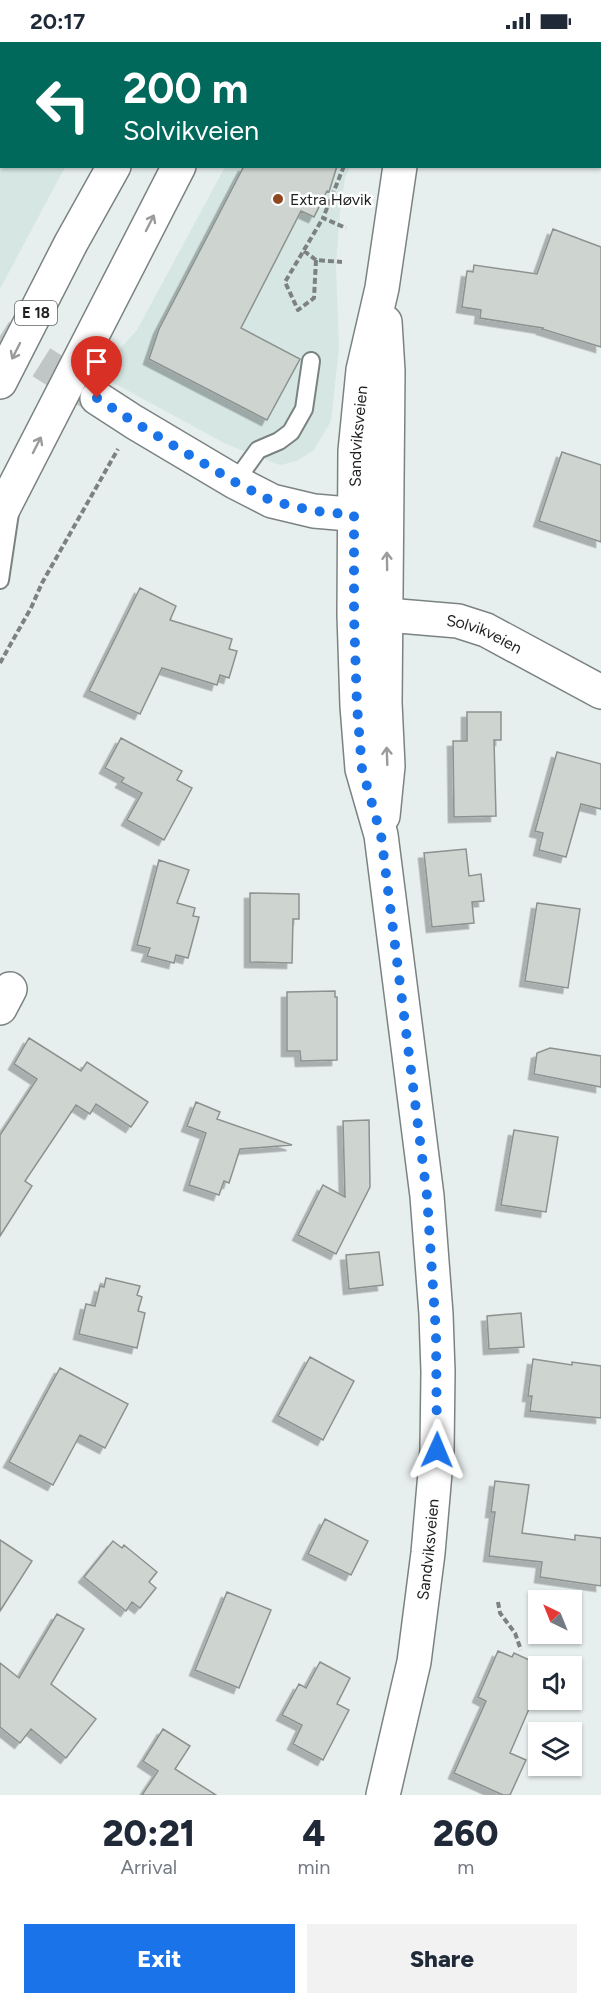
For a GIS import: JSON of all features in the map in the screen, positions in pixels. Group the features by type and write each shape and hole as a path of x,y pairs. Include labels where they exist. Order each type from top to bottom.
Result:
{"main road":[{"name":"E 18","path":"0,382 71,243 113,168"},
{"path":"7,502 178,168"},
{"name":"Sandviksveien","path":"383,1795 414,1662 428,1553 437,1450 438,1372 427,1196 381,835 362,769 354,615 355,451 363,370 382,288 400,168"},
{"name":"Sandviksveien","path":"381,835 388,766 385,703 388,371 382,288"},
{"path":"97,398 235,482 272,501 314,511 386,518"},
{"name":"Solvikveien","path":"354,615 387,615 458,621 486,630 601,692"}],"lane":[{"path":"235,482 258,450 279,441 291,432 304,409 311,361"},
{"path":"0,579 7,502"}],"path":[{"path":"316,260 314,298 298,310 285,282 323,218 343,168"},
{"path":"323,218 346,228"},
{"path":"304,251 316,260 342,262"},
{"path":"0,663 134,422"},
{"path":"498,1602 500,1613 515,1633 521,1650"}],"shaded area":[{"path":"0,168 64,168 0,289"},
{"path":"224,168 350,168 345,178 340,212 336,265 339,348 331,421 314,450 297,461 280,465 226,444 101,376 108,362 137,330"}],"building":[{"path":"243,168 336,168 329,192 327,191 314,217 301,211 241,328 300,359 267,420 149,359 159,329"},
{"path":"553,229 601,247 601,347 543,328 480,318 481,310 462,307 467,271 473,272 474,265 537,274"},
{"path":"562,452 601,465 601,542 539,521"},
{"path":"140,588 176,606 170,620 232,639 229,649 237,651 229,678 220,675 217,685 162,668 140,714 89,691"},
{"path":"467,712 501,712 501,740 494,740 496,816 454,817 453,741 467,741"},
{"path":"121,738 182,771 177,780 192,788 164,840 127,820 142,793 121,782 124,778 105,768"},
{"path":"557,752 601,764 601,809 581,804 566,857 539,850 543,833 535,831"},
{"path":"466,849 469,876 481,874 484,901 472,902 474,923 432,927 424,853"},
{"path":"159,860 189,870 177,903 195,908 193,916 199,917 188,958 176,955 174,963 147,956 150,948 137,945"},
{"path":"250,893 299,894 299,919 293,919 292,963 250,962"},
{"path":"537,903 580,909 568,988 525,981"},
{"path":"335,991 335,997 337,997 337,1060 301,1061 300,1051 287,1051 287,992"},
{"path":"29,1038 81,1071 87,1062 148,1102 131,1127 96,1104 90,1114 76,1105 25,1181 32,1186 0,1236 0,1135 37,1079 14,1064"},
{"path":"550,1048 601,1056 601,1087 534,1074 537,1053"},
{"path":"196,1102 220,1112 217,1119 292,1145 240,1149 229,1183 224,1181 219,1195 189,1185 206,1133 187,1126"},
{"path":"369,1120 370,1187 336,1254 298,1235 323,1185 345,1197 343,1121"},
{"path":"514,1130 558,1137 546,1212 501,1205"},
{"path":"379,1252 383,1285 349,1289 346,1255"},
{"path":"106,1278 140,1286 137,1295 142,1297 138,1311 145,1313 137,1348 79,1334 86,1304 95,1306 100,1286 104,1287"},
{"path":"521,1313 524,1347 489,1349 487,1316"},
{"path":"310,1357 354,1381 323,1440 278,1416"},
{"path":"533,1359 572,1365 572,1362 601,1366 601,1418 530,1411 532,1396 528,1396"},
{"path":"60,1368 128,1404 105,1448 80,1435 53,1485 9,1462"},
{"path":"495,1481 529,1485 522,1533 575,1540 575,1535 601,1538 601,1586 540,1577 542,1562 489,1556 495,1512 491,1512"},
{"path":"325,1519 368,1541 351,1575 308,1554"},
{"path":"0,1540 32,1561 0,1611"},
{"path":"113,1541 122,1548 124,1545 157,1572 149,1582 156,1588 140,1608 132,1602 126,1611 84,1577"},
{"path":"227,1592 271,1610 239,1688 195,1670"},
{"path":"57,1614 84,1629 51,1684 96,1719 66,1758 31,1729 20,1743 0,1727 0,1663 19,1678"},
{"path":"498,1651 512,1657 514,1653 528,1659 529,1710 510,1753 526,1760 510,1795 503,1795 454,1773 486,1701 478,1697"},
{"path":"320,1662 350,1678 337,1704 349,1710 323,1760 293,1744 302,1725 282,1715 299,1684 306,1688"},
{"path":"163,1729 190,1746 175,1769 216,1795 142,1795 158,1771 143,1761"}],"tunnel":[{"path":"0,336 93,395"}],"place":[{"name":"Extra Høvik","path":"278,199"}],"route":[{"path":"97,398 235,482 272,501 314,511 354,515 354,615 362,769 381,835 427,1196 436,1314 437,1450"}]}
